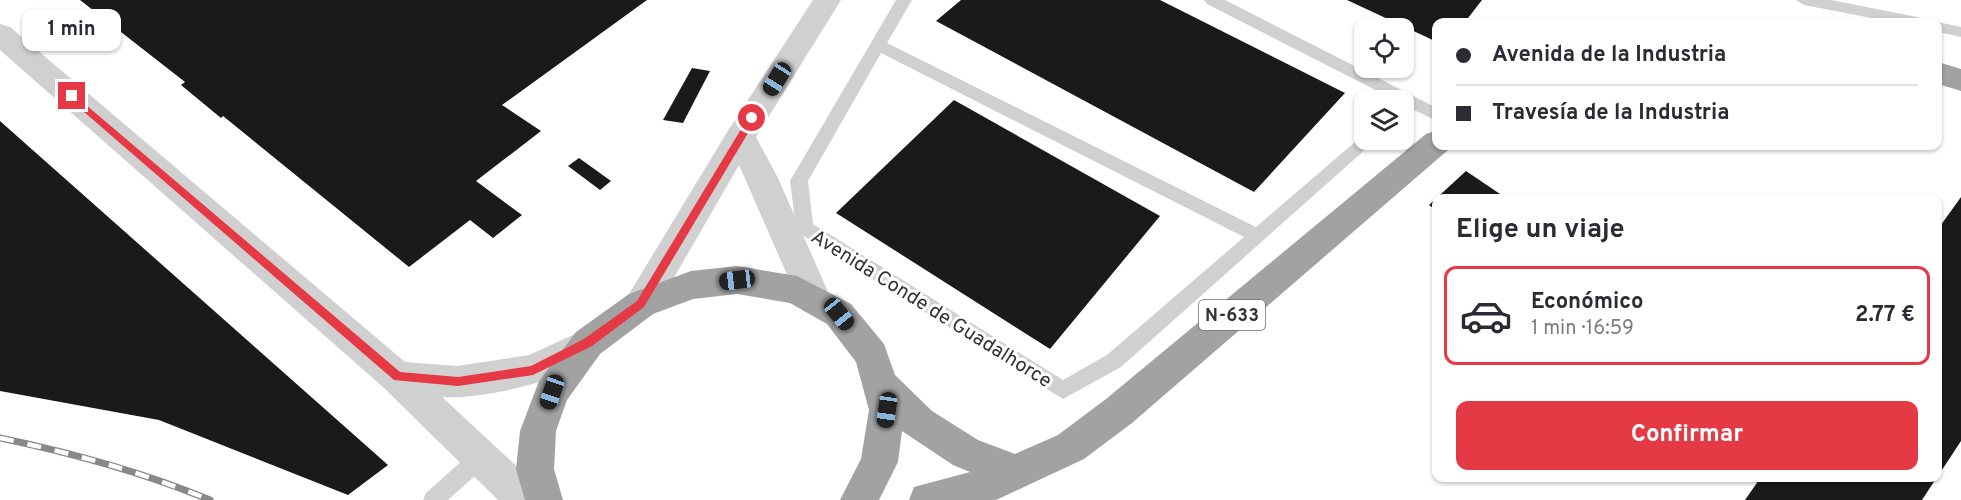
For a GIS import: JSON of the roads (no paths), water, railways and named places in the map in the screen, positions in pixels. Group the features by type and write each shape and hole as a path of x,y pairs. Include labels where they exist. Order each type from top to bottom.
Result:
{"highway":[{"path":"1942,74 1961,80"},
{"name":"N-633","path":"1017,472 1071,447 1119,411 1432,146"},
{"path":"544,500 535,469 538,431 552,392 588,342 641,304 691,285 737,280 797,290 839,314 872,355 887,410 879,462 859,500"},
{"path":"880,384 919,423 966,453 1017,472"},
{"path":"928,500 983,487 1017,472"}],"street":[{"path":"641,304 740,137 827,0"},
{"path":"0,34 398,377 525,500"},
{"path":"740,137 762,178 815,301"},
{"path":"398,377 458,382 533,370 588,342"}],"lane":[{"name":"Avenida Conde de Guadalhorce","path":"904,0 799,181 805,228 1063,390 1114,361 1357,150"},
{"path":"1212,0 1380,90"},
{"path":"1804,0 1896,18"},
{"path":"1942,28 1961,32"},
{"path":"878,45 1258,236"},
{"path":"1414,107 1432,113"},
{"path":"432,500 481,457"}],"railway":[{"path":"0,438 106,464 210,500"}]}
